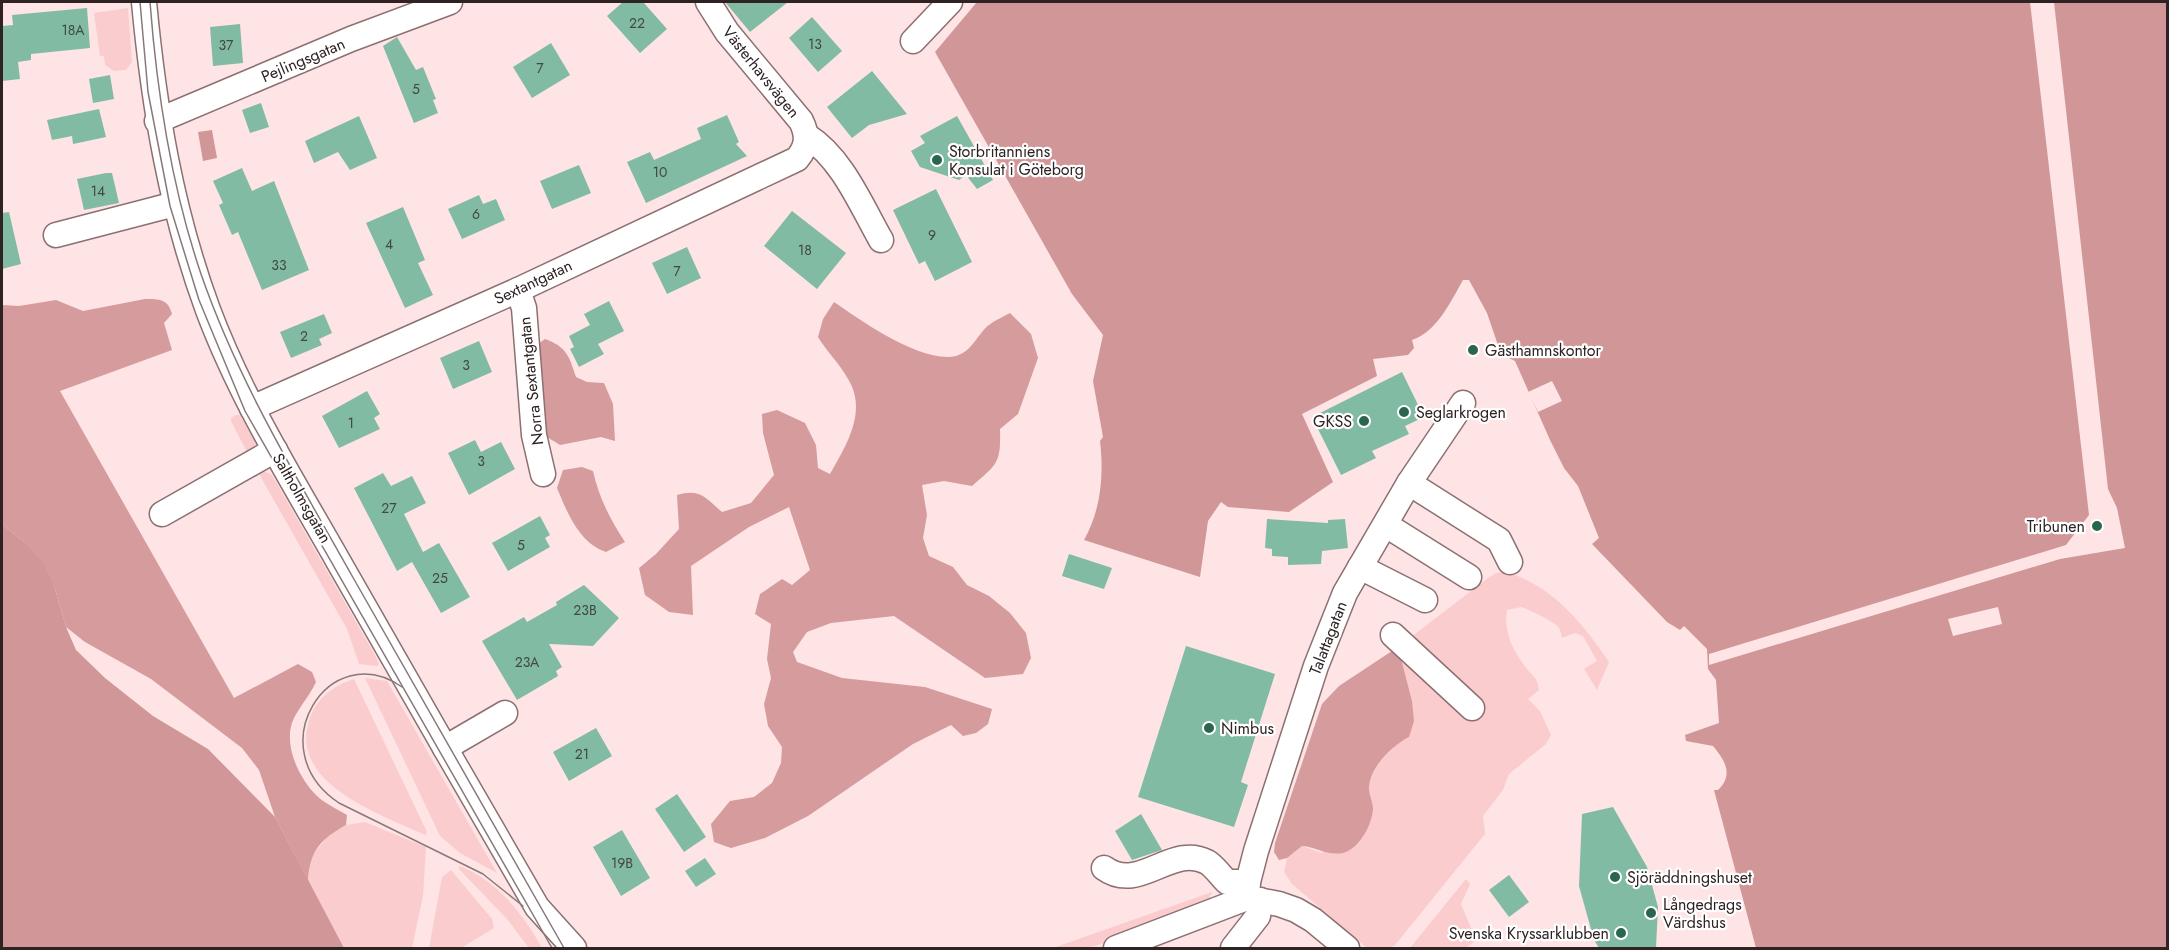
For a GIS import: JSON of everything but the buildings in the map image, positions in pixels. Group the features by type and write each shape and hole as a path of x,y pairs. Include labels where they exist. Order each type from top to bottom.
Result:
{"street":[{"name":"Saltholmsgatan","path":"144,2 157,121 175,204 208,308 252,408 537,907 574,948"},
{"name":"Pejlingsgatan","path":"157,121 351,39 450,2"},
{"name":"Västerhavsvägen","path":"708,2 727,32 801,121 806,140 822,146 828,154 881,240"},
{"path":"913,41 950,2"},
{"name":"Sextantgatan","path":"252,408 518,290 789,164 797,159 806,140"},
{"path":"56,235 175,204"},
{"name":"Norra Sextantgatan","path":"518,290 524,308 531,406 543,474"},
{"name":"Talattagatan","path":"1233,948 1258,916 1252,893 1327,633 1360,567 1409,483 1463,403"},
{"path":"162,514 275,450"},
{"path":"1409,483 1488,532 1506,550 1510,562"},
{"path":"1386,525 1469,577"},
{"path":"1360,567 1425,600"},
{"path":"1393,635 1472,708"},
{"path":"445,748 505,713"},
{"path":"1104,868 1113,875 1127,878 1187,857 1208,863 1227,882 1296,910 1347,948"},
{"path":"1116,948 1175,928 1252,893"}],"shaded area":[{"path":"977,2 2167,2 2167,948 1756,948 1714,790 1718,790 1726,779 1724,762 1713,746 1686,741 1685,735 1719,723 1716,680 1708,669 1707,649 1684,626 1680,630 1667,622 1592,544 1599,538 1578,486 1564,468 1515,361 1501,354 1487,313 1469,280 1463,280 1436,323 1421,336 1412,340 1414,348 1408,355 1373,359 1377,376 1302,414 1333,482 1289,512 1228,507 1221,502 1208,521 1200,577 1084,540 1094,517 1100,492 1102,467 1100,441 1103,437 1093,381 1103,335 1072,294 935,52"},
{"path":"128,8 132,62 126,70 114,71 105,65 104,56 100,56 94,13"},
{"path":"212,130 217,158 203,161 198,132"},
{"path":"145,299 163,301 168,305 172,314 164,323 172,350 60,391 234,698 298,664 312,672 316,682 294,718 291,727 291,748 298,769 309,788 323,801 347,815 346,825 318,846 311,861 308,880 275,817 259,770 242,748 151,679 85,642 66,627 55,589 24,542 2,524 2,305 19,306 56,300 83,311"},
{"path":"834,302 892,339 942,357 962,354 971,347 989,325 1010,313 1031,334 1038,358 1018,414 1000,429 1000,450 992,468 972,486 944,481 922,485 927,515 923,538 929,556 953,567 967,585 989,596 1010,613 1026,633 1031,658 1023,674 985,678 894,616 831,623 807,632 793,652 797,662 842,678 925,687 992,709 988,724 976,733 963,736 951,725 913,744 808,816 765,838 731,848 714,842 711,824 730,801 754,797 772,783 781,763 782,747 768,726 764,704 771,678 767,659 771,624 755,614 760,594 782,579 792,585 810,570 789,507 749,527 691,566 693,615 669,612 645,595 639,568 656,554 679,529 677,495 697,494 722,512 751,503 774,475 763,433 762,414 777,410 805,423 816,445 818,468 830,474 848,440 856,403 854,391 848,379 818,337 823,319"},
{"path":"545,339 563,349 576,377 587,382 604,383 613,404 615,441 601,437 560,445 547,437 537,412 534,347"},
{"path":"240,415 257,446 249,456 231,421 231,418"},
{"path":"582,467 593,471 606,508 625,542 606,552 588,542 581,534 557,488 563,470"},
{"path":"262,470 272,475 376,657 379,664 377,666 359,664 347,629 263,481 258,471"},
{"path":"2,524 24,542 43,563 55,589 66,627 76,650 105,678 153,716 208,749 275,817 344,948 2,948"},
{"path":"1506,572 1538,587 1565,608 1589,634 1609,662 1597,690 1584,669 1597,661 1583,636 1575,633 1562,638 1557,626 1542,616 1521,607 1507,610 1508,635 1518,657 1536,679 1539,687 1539,690 1528,699 1540,711 1551,735 1546,744 1509,774 1503,790 1483,816 1485,834 1395,945 1390,948 1367,948 1292,884 1284,872 1287,858 1302,846 1322,853 1373,809 1369,788 1371,777 1379,763 1390,751 1409,737 1412,701 1398,647 1488,578 1496,573"},
{"path":"1398,647 1412,701 1414,721 1409,737 1390,751 1374,771 1369,786 1373,806 1372,815 1364,836 1354,847 1343,853 1332,853 1302,846 1287,858 1279,860 1274,852 1275,843 1322,704 1339,686"},
{"path":"365,678 387,681 497,873 460,853 440,836"},
{"path":"354,679 427,832 425,835 364,807 343,794 313,763 306,743 312,713 326,694"},
{"path":"365,822 426,847 423,896 412,948 344,948 308,880 309,859 330,834 346,825"},
{"path":"459,866 497,889 518,911 542,948 529,948 507,919 459,869"},
{"path":"451,870 492,919 494,928 461,948 429,948 442,877"},
{"path":"1466,879 1470,884 1461,904 1476,940 1466,948 1410,948"},
{"path":"1212,892 1208,901 1119,939 1087,948 1053,948"}],"pier":[{"path":"2030,2 2054,2 2108,489 2117,508 2125,548 2060,559 1709,665 1709,654 2066,545 2089,515"},
{"path":"1552,381 1562,401 1538,412 1528,392"},
{"path":"1998,607 2002,624 1953,636 1948,619"}],"tram line":[{"path":"140,2 148,92 170,206 199,300 245,411 552,948"},
{"path":"150,2 161,105 181,207 201,274 232,352 289,464 564,948"},
{"path":"402,687 375,675 350,676 329,687 313,706 304,729 304,755 315,780 339,803 483,874 523,906"}],"place":[{"name":"Storbritanniens Konsulat i Göteborg","path":"937,160"},
{"name":"Gästhamnskontor","path":"1473,350"},
{"name":"Seglarkrogen","path":"1404,412"},
{"name":"GKSS","path":"1364,421"},
{"name":"Tribunen","path":"2097,526"},
{"name":"Nimbus","path":"1209,728"},
{"name":"Sjöräddningshuset","path":"1615,877"},
{"name":"Långedrags Värdshus","path":"1651,913"},
{"name":"Svenska Kryssarklubben","path":"1621,933"}]}
